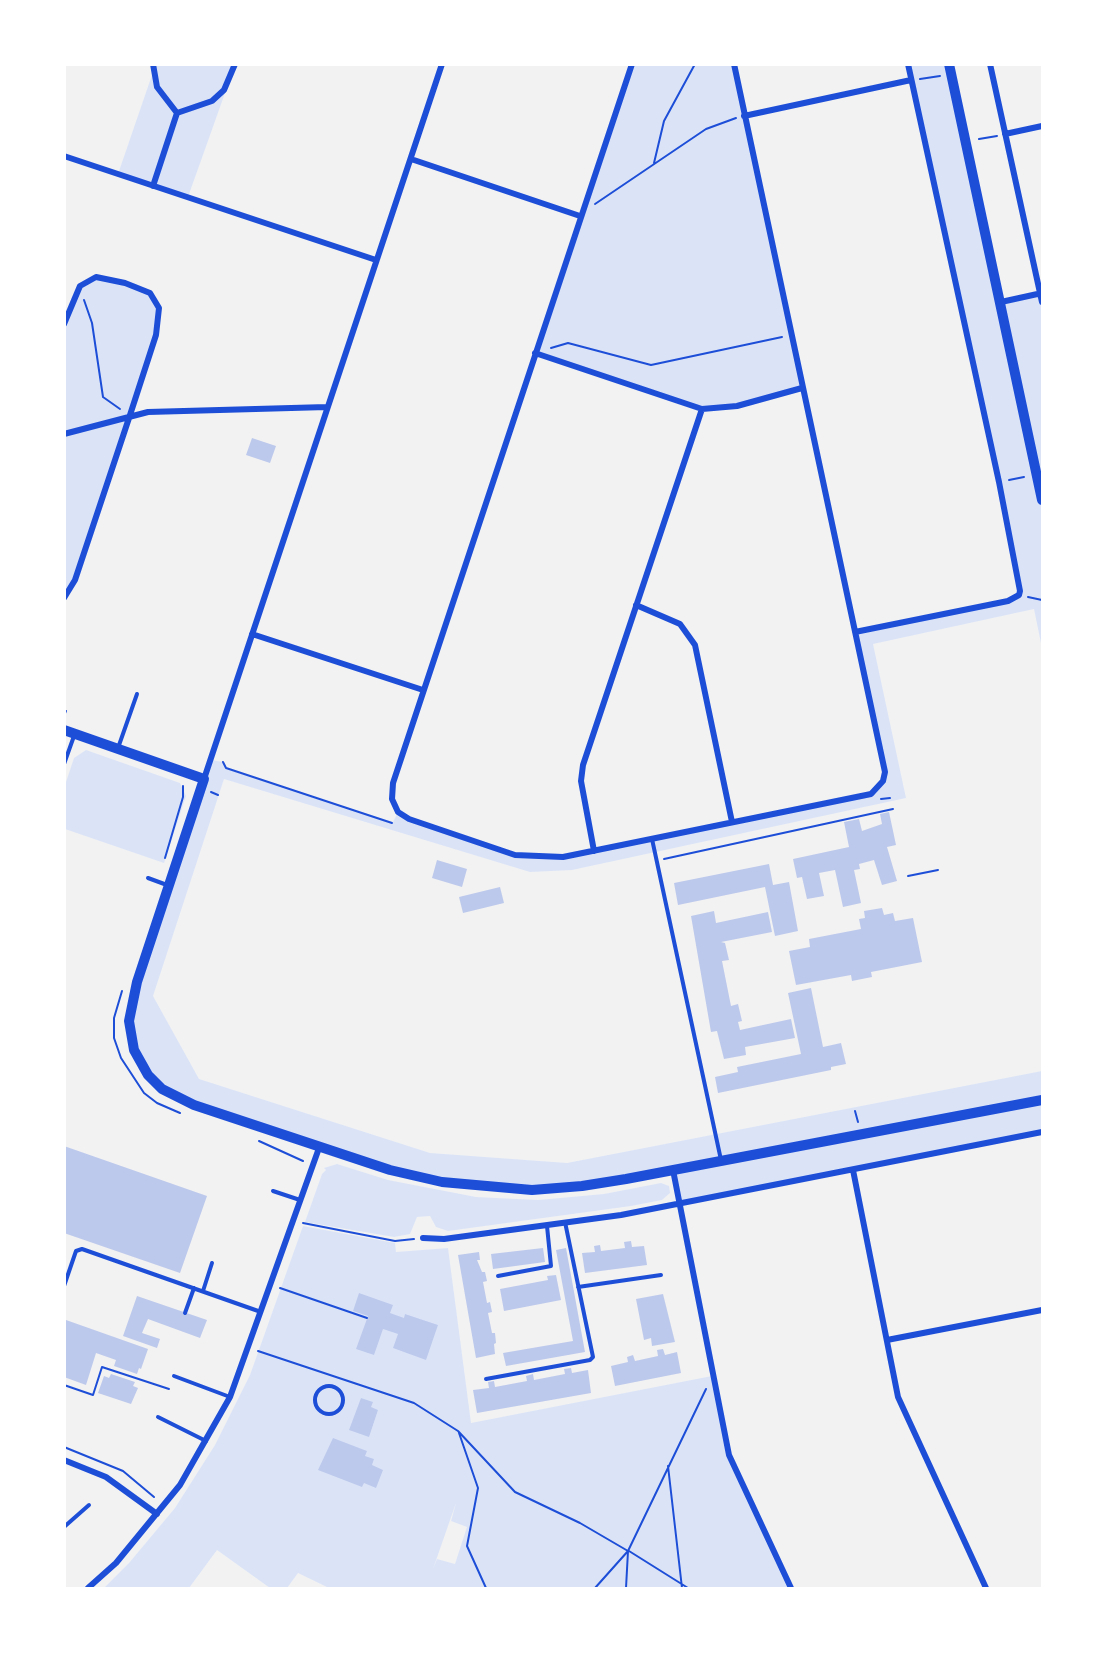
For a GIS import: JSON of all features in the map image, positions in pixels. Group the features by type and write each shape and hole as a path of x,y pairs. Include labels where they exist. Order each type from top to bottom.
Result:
{"street":[{"path":"153,64 158,87 177,113"},
{"path":"177,113 212,101 224,90 236,64"},
{"path":"442,64 129,1011 131,1041 141,1066 162,1089 180,1100 319,1148 390,1170 442,1182 532,1190 582,1186 673,1170 1042,1097"},
{"path":"632,64 393,783 392,799 398,812 409,819 515,855 563,857 871,794 879,788 885,772 734,64"},
{"path":"855,632 1008,601 1019,596 1021,585 908,64"},
{"path":"949,64 1042,500"},
{"path":"990,64 1042,302"},
{"path":"744,116 911,80"},
{"path":"153,186 177,113"},
{"path":"1005,134 1042,126"},
{"path":"64,156 376,260"},
{"path":"411,159 580,216"},
{"path":"64,324 80,286 96,277 125,283 150,293 159,308 156,335 130,415 75,580 64,598"},
{"path":"1001,302 1042,294"},
{"path":"535,353 702,410 737,406 802,388"},
{"path":"64,434 130,415 165,410 327,407"},
{"path":"594,851 581,781 583,765 702,410"},
{"path":"636,605 680,624 695,645 732,822"},
{"path":"252,634 423,690"},
{"path":"70,732 204,779"},
{"path":"423,1238 444,1239 679,1204 1042,1132"},
{"path":"88,1588 116,1563 180,1485 230,1397 319,1148"},
{"path":"673,1170 712,1376 733,1466 791,1588"},
{"path":"853,1170 898,1397 986,1588"},
{"path":"887,1340 1042,1310"},
{"path":"64,1460 106,1477 157,1514"}],"lane":[{"path":"118,749 137,694"},
{"path":"64,764 70,732"},
{"path":"652,839 721,1160"},
{"path":"148,878 170,886"},
{"path":"273,1191 301,1200"},
{"path":"486,1379 592,1359 565,1222"},
{"path":"498,1276 551,1266 547,1224"},
{"path":"64,1286 76,1251 82,1249 261,1312"},
{"path":"203,1291 212,1263"},
{"path":"578,1287 661,1275"},
{"path":"185,1313 194,1288"},
{"path":"174,1376 230,1397"},
{"path":"333,1387 342,1394 343,1404 336,1413 325,1414 316,1408 315,1397 322,1388 333,1387"},
{"path":"158,1417 206,1441"},
{"path":"64,1527 89,1505"}],"path":[{"path":"654,163 664,121 694,64"},
{"path":"911,80 940,76"},
{"path":"580,216 706,129 744,116"},
{"path":"978,139 1005,134"},
{"path":"80,286 92,323 103,397 130,415"},
{"path":"535,353 568,343 651,365 790,335"},
{"path":"999,482 1026,476"},
{"path":"1019,596 1042,600"},
{"path":"64,717 66,711"},
{"path":"223,762 226,768 392,823"},
{"path":"166,861 164,856 183,797 183,784"},
{"path":"211,792 218,795"},
{"path":"874,800 890,798"},
{"path":"656,860 893,809"},
{"path":"908,876 938,870"},
{"path":"123,989 114,1018 114,1038 121,1058 130,1075 144,1093 157,1103 182,1114"},
{"path":"855,1111 858,1122"},
{"path":"253,1138 303,1161"},
{"path":"303,1223 395,1241 423,1238"},
{"path":"280,1288 367,1318"},
{"path":"258,1352 414,1403 458,1431 515,1492 580,1523 687,1588"},
{"path":"64,1385 93,1395 102,1367 169,1389"},
{"path":"596,1588 628,1551 712,1376"},
{"path":"458,1431 478,1488 467,1546 486,1588"},
{"path":"668,1464 682,1588"},
{"path":"626,1588 628,1551"}],"shaded area":[{"path":"153,65 235,65 188,197 118,174 153,72"},
{"path":"632,65 734,65 802,388 737,406 702,409 535,353"},
{"path":"908,65 949,65 1001,301 1041,294 1042,648 1034,609 873,644 906,798 572,870 530,872 224,779 153,996 199,1079 430,1153 567,1163 1042,1071 1042,1132 679,1204 672,1170 532,1190 442,1182 194,1105 148,1075 129,1021 211,760 223,762 226,769 393,822 398,812 515,855 563,857 871,794 879,788 885,772 855,632 1008,601 1020,591"},
{"path":"96,277 150,293 160,318 75,580 65,598 65,324 75,294"},
{"path":"86,750 180,783 186,796 164,863 65,829 65,785 74,758"},
{"path":"337,1164 388,1180 476,1197 538,1200 604,1194 661,1183 669,1186 670,1193 662,1200 631,1206 448,1231 436,1227 430,1216 417,1217 410,1234 394,1237 305,1222 322,1174 326,1170 324,1168"},
{"path":"303,1226 395,1243 396,1252 448,1248 471,1423 712,1376 726,1443 791,1588 329,1588 298,1573 287,1588 270,1588 217,1550 189,1588 104,1588 129,1563 175,1508 215,1445 250,1375","holes":["456,1503 451,1521 467,1527 455,1564 437,1559 433,1569"]}],"building":[{"path":"252,438 276,446 270,463 246,455"},
{"path":"889,812 896,845 887,847 897,881 882,885 874,860 859,864 860,869 854,870 861,903 843,907 835,870 819,873 824,896 807,899 802,877 797,878 793,859 849,847 844,822 859,819 862,831 882,824 880,814"},
{"path":"437,860 467,869 462,887 432,878"},
{"path":"769,864 773,885 789,882 798,931 775,936 765,887 678,905 674,883"},
{"path":"500,887 504,903 463,913 459,897"},
{"path":"882,908 884,915 893,913 895,921 913,918 922,962 871,972 872,977 852,981 851,975 796,985 789,951 810,947 809,939 861,929 859,919 865,918 864,911"},
{"path":"714,911 716,923 768,912 772,932 721,942 725,943 729,960 722,961 731,1006 738,1004 742,1021 738,1022 740,1030 791,1019 795,1038 745,1047 746,1055 724,1059 717,1031 711,1032 691,916"},
{"path":"811,988 823,1047 841,1043 846,1064 831,1067 831,1070 718,1093 715,1077 738,1072 737,1067 801,1054 788,993"},
{"path":"64,1146 207,1196 180,1273 64,1233"},
{"path":"631,1241 632,1247 644,1246 647,1265 585,1273 582,1253 595,1252 594,1246 600,1245 601,1251 625,1248 624,1242"},
{"path":"543,1248 545,1262 493,1269 491,1254"},
{"path":"566,1248 585,1352 506,1366 503,1353 573,1341 556,1250"},
{"path":"479,1252 480,1260 477,1260 482,1272 485,1272 487,1281 483,1282 487,1303 490,1302 492,1312 488,1313 496,1343 494,1344 495,1354 476,1358 458,1255"},
{"path":"556,1275 561,1300 504,1311 500,1289 548,1280 547,1276"},
{"path":"359,1293 393,1305 390,1313 404,1318 405,1314 438,1325 426,1360 393,1348 398,1334 383,1329 374,1355 356,1349 368,1316 353,1311"},
{"path":"663,1294 675,1342 652,1346 651,1338 644,1340 636,1299"},
{"path":"137,1296 207,1320 200,1338 148,1319 142,1333 160,1339 157,1348 123,1336"},
{"path":"66,1320 148,1349 141,1369 139,1368 137,1374 114,1366 116,1360 96,1353 86,1385 64,1377"},
{"path":"663,1349 665,1355 677,1352 681,1373 615,1386 611,1366 628,1362 627,1357 633,1355 635,1361 658,1356 657,1350"},
{"path":"571,1368 572,1373 588,1370 591,1393 477,1413 473,1390 489,1388 488,1382 494,1381 495,1387 527,1381 526,1376 533,1374 534,1380 565,1374 564,1369"},
{"path":"111,1374 135,1382 133,1386 138,1388 131,1404 98,1393 104,1376 109,1378"},
{"path":"361,1398 373,1402 371,1407 378,1410 369,1437 349,1430"},
{"path":"333,1438 367,1451 365,1456 374,1459 372,1465 383,1470 376,1488 364,1483 362,1487 318,1470"}]}
